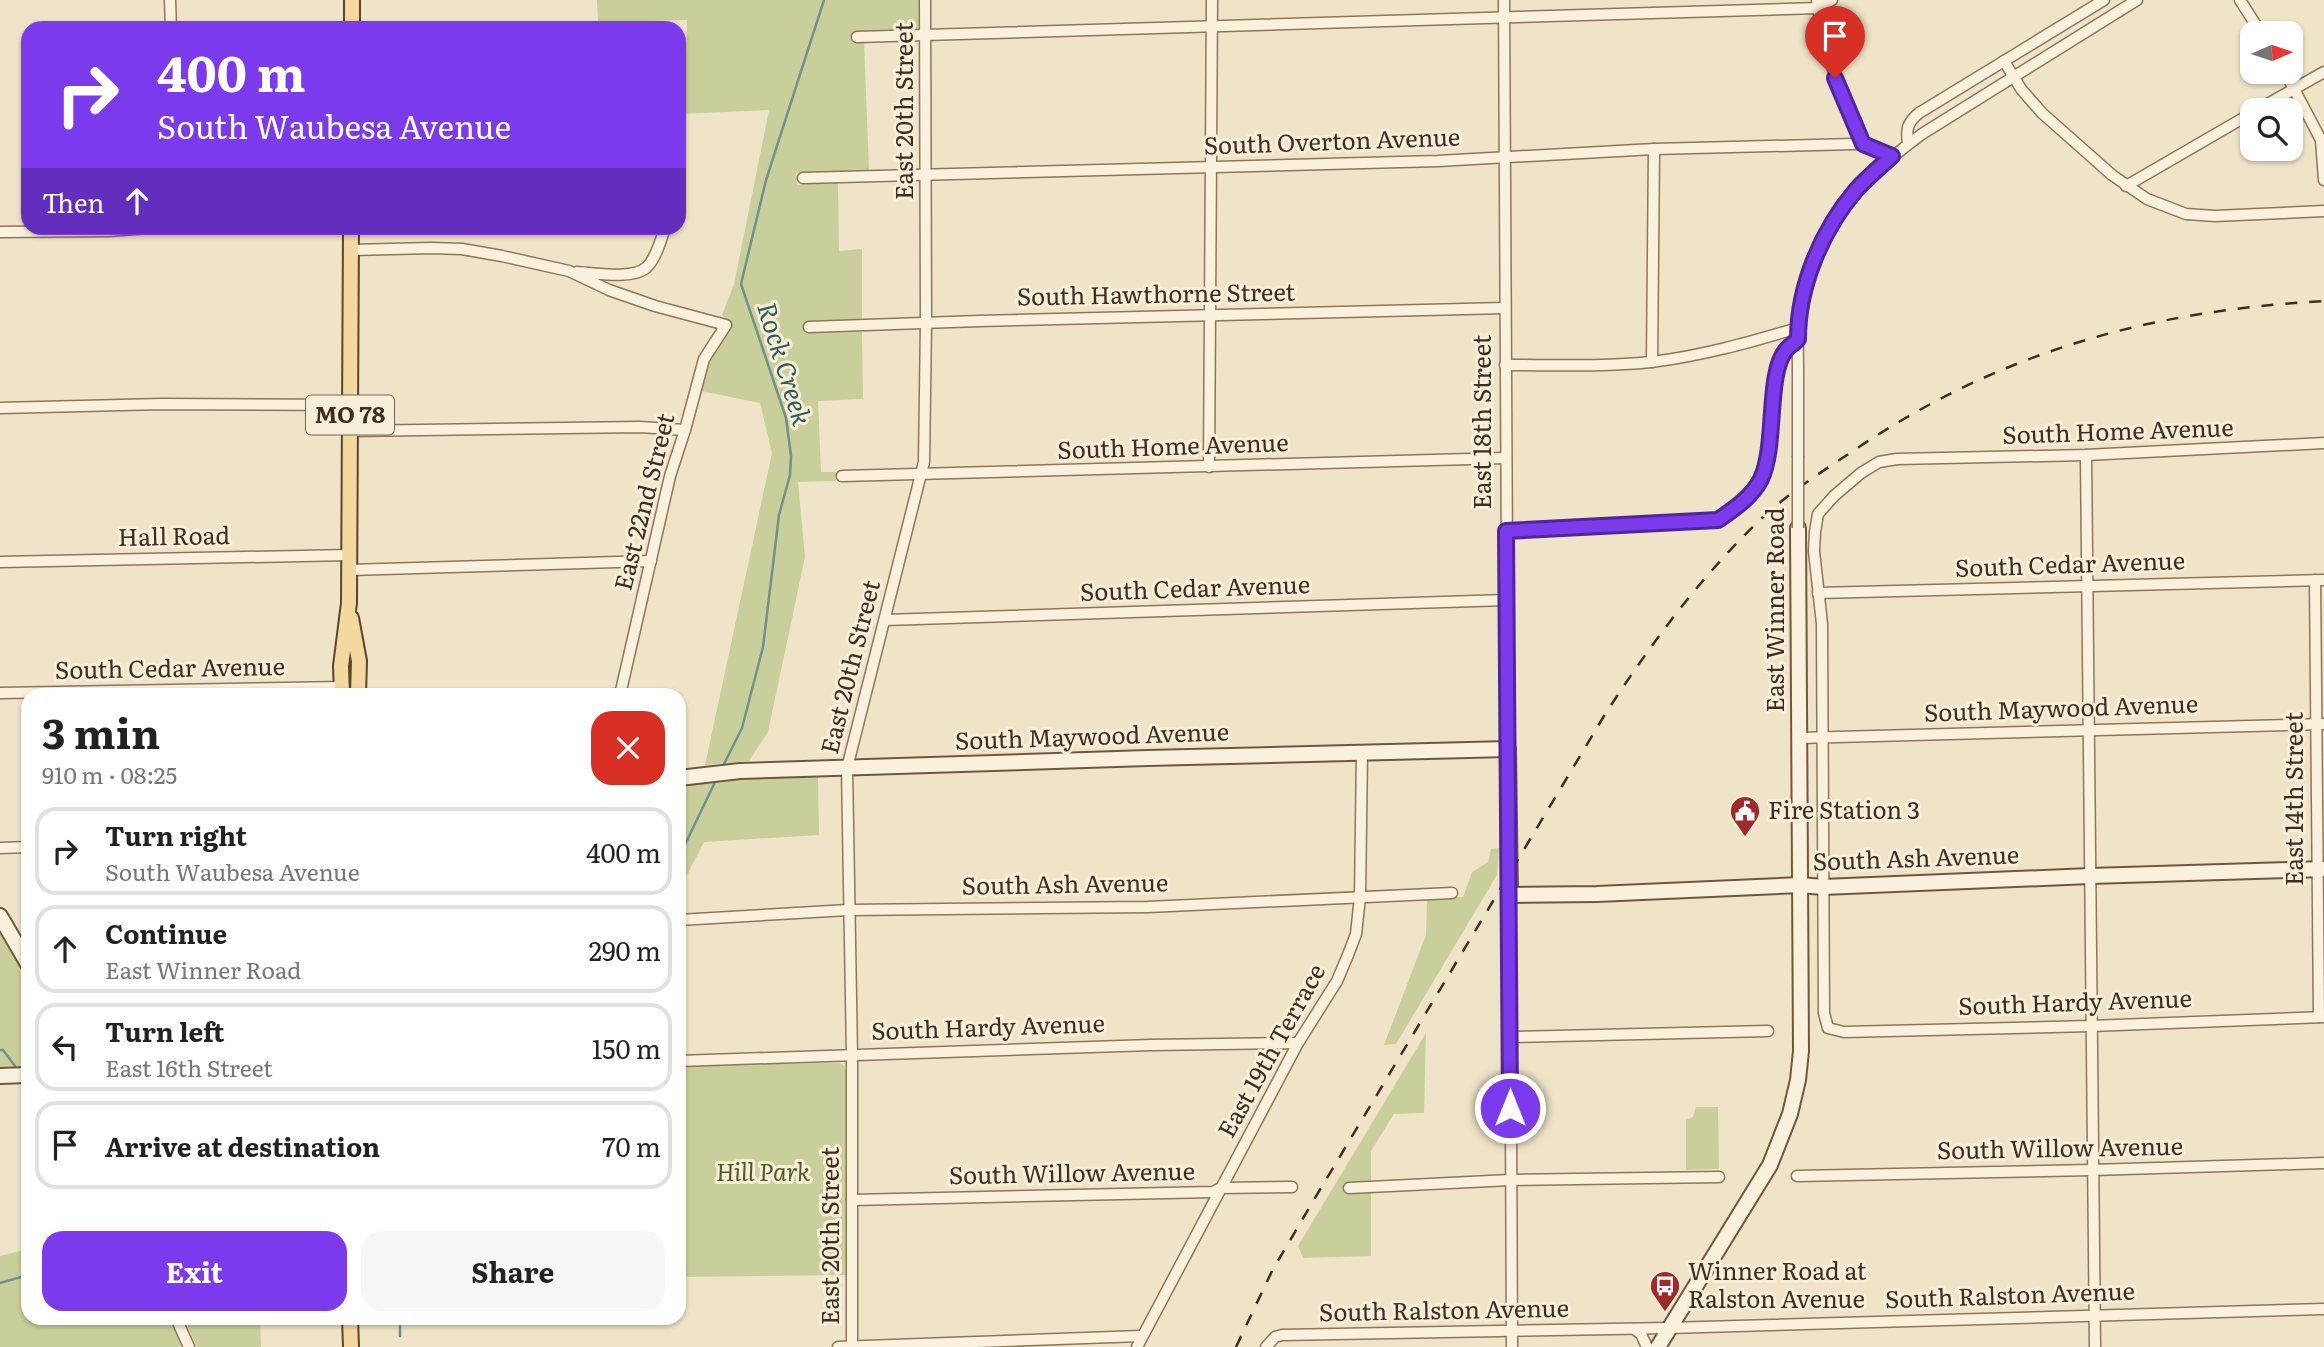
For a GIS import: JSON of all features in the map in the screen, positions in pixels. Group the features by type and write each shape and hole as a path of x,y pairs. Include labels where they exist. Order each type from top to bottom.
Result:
{"main road":[{"path":"352,0 352,21"},
{"name":"MO 78","path":"342,688 341,666 349,603 351,235"},
{"name":"MO 78","path":"349,603 359,661 358,688"},
{"path":"351,1325 351,1347"}],"street":[{"path":"170,0 171,21"},
{"name":"East 20th Street","path":"852,1347 852,1056 847,768 924,462 925,0"},
{"path":"1209,467 1212,0"},
{"name":"East 18th Street","path":"1504,0 1512,1347"},
{"path":"857,37 1504,16 1818,4 1832,0"},
{"path":"1908,144 1906,131 1909,122 1919,113 2104,0"},
{"name":"East Winner Road","path":"1658,1347 1770,1165 1790,1114 1797,1080 1801,1051 1798,328 1808,277 1828,232 1858,188 1892,156 2137,0"},
{"path":"2240,0 2253,21"},
{"path":"1818,4 1835,78 1863,144 1892,156"},
{"path":"2004,61 2013,77 2042,113 2126,186 2147,199 2186,214 2215,216 2324,211"},
{"path":"2279,98 2324,72"},
{"path":"2292,84 2320,141 2324,180"},
{"path":"2126,186 2240,120"},
{"name":"South Overton Avenue","path":"803,178 1438,161 1654,149 1863,144"},
{"path":"1652,362 1654,149"},
{"path":"0,232 21,232"},
{"path":"351,250 462,249 569,271 616,275 634,273 646,268 662,235"},
{"name":"East 22nd Street","path":"569,271 609,290 726,326 704,359 670,476 621,688"},
{"name":"South Hawthorne Street","path":"809,327 1505,308"},
{"path":"1505,365 1652,362 1720,350 1798,328"},
{"path":"1506,531 1718,520 1737,507 1761,478 1767,458 1780,362 1785,351 1798,339"},
{"path":"0,408 162,404 350,405"},
{"path":"350,431 640,427 685,430"},
{"name":"South Home Avenue","path":"1828,1028 1824,1013 1822,624 1814,551 1818,514 1834,496 1879,462 2324,443"},
{"path":"2086,455 2095,1347"},
{"name":"South Home Avenue","path":"842,476 1506,458"},
{"name":"Hall Road","path":"0,562 651,561"},
{"name":"South Cedar Avenue","path":"1818,593 2319,580"},
{"name":"East 14th Street","path":"2319,580 2322,1017"},
{"name":"South Cedar Avenue","path":"885,620 1507,600"},
{"name":"South Cedar Avenue","path":"0,693 21,693"},
{"name":"South Maywood Avenue","path":"1799,738 2320,724"},
{"name":"South Maywood Avenue","path":"686,777 740,771 1508,749"},
{"name":"East 19th Terrace","path":"1137,1347 1298,1043 1337,981 1356,934 1360,897 1362,752"},
{"path":"0,848 21,847"},
{"name":"South Ash Avenue","path":"1510,895 2320,869"},
{"name":"South Ash Avenue","path":"686,920 848,911 1148,907 1452,893"},
{"path":"0,916 21,952"},
{"name":"South Hardy Avenue","path":"1828,1028 1843,1032 2322,1017"},
{"path":"1510,1037 1768,1031"},
{"name":"South Hardy Avenue","path":"686,1061 1152,1045 1298,1043"},
{"path":"0,1076 21,1075"},
{"name":"South Willow Avenue","path":"1797,1176 2324,1163"},
{"path":"1349,1188 1510,1180 1719,1177"},
{"name":"South Willow Avenue","path":"852,1200 1213,1192 1221,1188 1292,1187"},
{"name":"South Ralston Avenue","path":"1266,1347 1279,1336 1634,1329 2324,1309"},
{"path":"178,1325 185,1346"},
{"path":"1634,1329 1641,1334 1647,1347"},
{"path":"838,1347 1141,1336"}],"green space":[{"path":"597,0 921,0 921,24 916,30 852,33 852,42 864,41 869,170 796,173 797,185 838,182 839,251 862,249 862,320 804,322 805,333 862,332 863,399 818,401 821,472 836,472 836,481 798,482 805,557 768,732 749,761 705,765 772,453 760,403 701,391 710,361 732,326 722,315 734,284 769,110 686,114 687,20 598,21"},
{"path":"818,776 819,835 704,842 686,877 686,784 736,778"},
{"path":"1499,848 1497,875 1396,1044 1384,1045 1426,935 1427,898 1463,897 1472,872 1488,862 1491,849"},
{"path":"0,932 21,969 21,1070 0,1071"},
{"path":"1426,1033 1424,1113 1394,1114 1371,1151 1371,1256 1303,1258 1298,1246"},
{"name":"Hill Park","path":"686,1065 844,1065 847,1275 686,1277"},
{"path":"1696,1107 1718,1107 1719,1169 1686,1170 1686,1120 1693,1117"},
{"path":"820,1189 841,1189 841,1209 821,1209"},
{"path":"21,1251 21,1325 179,1325 186,1343 178,1347 0,1347 0,1256"},
{"path":"187,1325 260,1325 261,1347 197,1347"}],"waterway":[{"name":"Rock Creek","path":"723,766 742,728 763,647 779,515 790,475 791,456 786,418 741,284 766,180 824,0"},
{"name":"Rock Creek","path":"686,842 717,778"},
{"path":"0,1050 3,1050 15,1066"},
{"name":"Rock Creek","path":"0,1283 21,1277"},
{"path":"400,1325 400,1336"}],"railway":[{"path":"1236,1347 1272,1271 1604,716 1677,612 1762,518 1814,477 1903,420 1959,389 2016,364 2134,327 2258,306 2324,301"}],"place":[{"name":"Fire Station 3","path":"1745,838"},
{"name":"Winner Road at Ralston Avenue","path":"1665,1313"}],"route":[{"path":"1510,1108 1506,531 1718,520 1751,493 1761,478 1767,458 1780,362 1785,351 1798,339 1808,277 1828,232 1842,209 1858,188 1892,156 1863,144 1835,78"}]}
